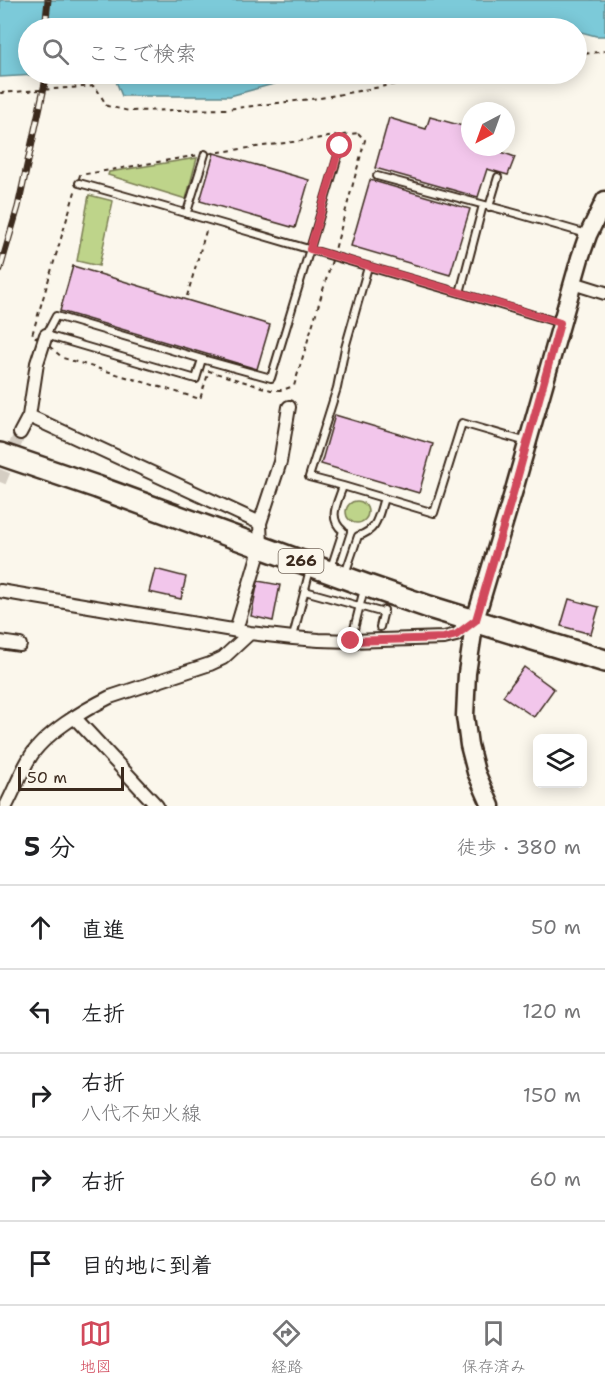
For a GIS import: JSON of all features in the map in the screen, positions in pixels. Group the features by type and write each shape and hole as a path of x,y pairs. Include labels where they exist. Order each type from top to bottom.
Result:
{"highway":[{"name":"266","path":"0,454 365,585 605,661"}],"main road":[{"path":"491,806 476,772 465,716 467,673 476,620 560,323 588,235 605,201"}],"street":[{"path":"573,283 605,293"},
{"path":"20,433 29,416 38,363 45,338"},
{"path":"236,630 261,546 260,523 280,462 289,407"},
{"path":"29,416 260,523"},
{"path":"0,591 250,633 319,640 444,638 456,635 476,620"},
{"path":"6,806 29,758 48,736 97,703 110,697 223,658 250,633"},
{"path":"0,642 20,645"},
{"path":"75,718 157,806"}],"lane":[{"path":"202,359 196,379 45,338 56,316 271,378 340,146"},
{"path":"187,212 205,154"},
{"path":"377,176 588,235"},
{"path":"460,293 486,206 498,177"},
{"path":"79,183 187,212 560,323"},
{"path":"368,267 345,348 337,388 309,477 434,513 462,423 528,442"},
{"path":"329,571 344,531 335,521 334,514 343,486"},
{"path":"293,638 305,591 329,571 358,536 371,531 376,524 384,498"},
{"path":"351,641 365,585"},
{"path":"305,591 384,611 380,627"}],"path":[{"path":"587,53 605,51"},
{"path":"0,93 95,86 107,106 129,111 227,109 321,98 397,84"},
{"path":"358,134 365,140 294,386 282,390 270,390 209,371 200,399 63,357 45,338 32,335 80,176 205,154 358,134"},
{"path":"187,296 210,219"}],"green space":[{"path":"197,158 186,199 108,175 109,172"},
{"path":"89,195 113,201 99,266 77,261"},
{"path":"357,501 365,504 368,512 365,520 357,523 349,520 346,512 349,504"}],"water":[{"path":"0,0 605,0 605,36 587,34 587,18 18,18 18,76 0,77"},
{"path":"117,84 274,84 230,96 122,96"}],"building":[{"path":"430,117 461,126 461,156 515,157 508,175 487,169 478,197 375,168 389,118 426,129"},
{"path":"214,153 309,180 295,228 200,201"},
{"path":"370,180 470,209 450,275 351,246"},
{"path":"73,266 270,325 257,369 60,311"},
{"path":"335,415 433,444 419,493 321,464"},
{"path":"155,569 186,577 181,599 149,592"},
{"path":"258,581 280,585 273,621 251,616"},
{"path":"569,599 599,607 591,634 561,626"},
{"path":"524,667 554,689 534,717 503,696"}],"tunnel":[{"path":"0,482 20,433"}],"railway":[{"path":"46,18 48,0"},
{"path":"0,269 18,207 45,84"}],"route":[{"path":"340,146 310,249 560,323 476,620 456,635 444,638 351,641"}]}
